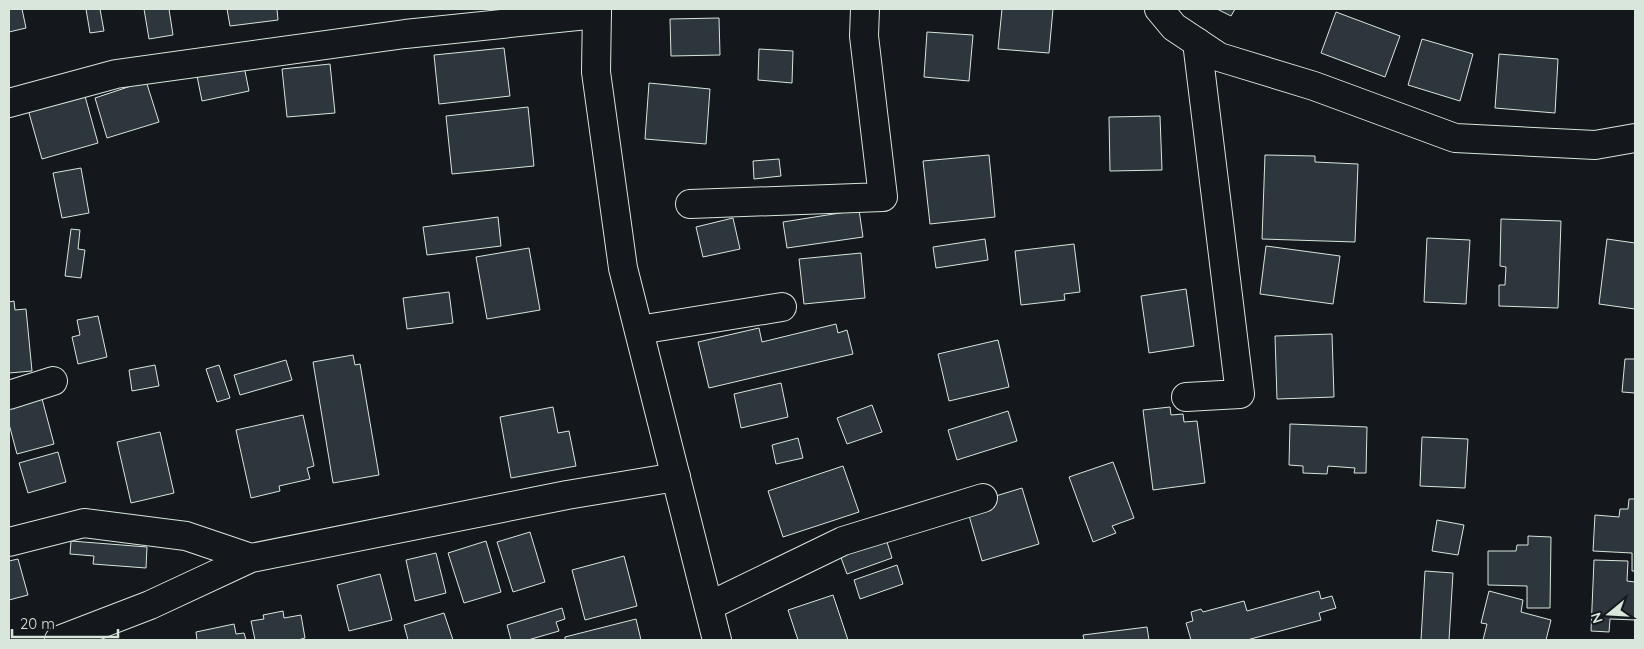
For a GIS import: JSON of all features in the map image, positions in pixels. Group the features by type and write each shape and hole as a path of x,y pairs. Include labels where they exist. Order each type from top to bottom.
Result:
{"street":[{"path":"690,204 883,197 864,36 865,9"},
{"path":"1159,9 1174,27 1220,57 1314,86 1455,138 1594,145 1635,138"},
{"path":"9,103 116,74 405,34 597,11 596,72 623,268 709,606 714,639"},
{"path":"1186,397 1240,394 1196,42"},
{"path":"639,330 782,307"},
{"path":"9,395 54,381"},
{"path":"59,640 150,606 251,558 567,495 676,477"},
{"path":"709,606 843,541 983,498"},
{"path":"9,542 84,524 186,536 251,558"}],"building":[{"path":"9,9 22,9 26,28 9,32"},
{"path":"86,9 100,9 104,31 90,33"},
{"path":"144,9 169,9 173,35 149,39"},
{"path":"227,9 277,9 278,20 230,26"},
{"path":"1002,9 1053,9 1049,53 998,49"},
{"path":"1217,9 1235,9 1231,16"},
{"path":"1336,12 1400,36 1385,77 1321,53"},
{"path":"719,18 720,55 671,56 670,19"},
{"path":"927,32 973,35 969,81 924,77"},
{"path":"1422,39 1473,54 1460,101 1408,85"},
{"path":"504,48 510,96 439,104 434,55"},
{"path":"759,49 793,51 792,83 758,80"},
{"path":"1499,54 1558,59 1555,113 1495,108"},
{"path":"330,64 335,113 287,117 282,69"},
{"path":"244,66 249,91 202,101 197,76"},
{"path":"146,81 159,122 107,138 95,98"},
{"path":"649,83 710,89 706,144 645,139"},
{"path":"83,89 98,143 42,159 27,106"},
{"path":"528,107 534,166 452,174 446,116"},
{"path":"1160,116 1162,170 1110,171 1109,117"},
{"path":"989,155 995,217 930,224 923,161"},
{"path":"1265,155 1315,156 1315,162 1358,164 1355,242 1262,239"},
{"path":"779,159 781,176 754,179 753,161"},
{"path":"81,168 89,213 62,218 53,173"},
{"path":"859,210 863,237 787,248 783,222"},
{"path":"498,217 501,246 427,255 423,227"},
{"path":"733,218 740,249 703,257 696,227"},
{"path":"1501,219 1561,221 1558,308 1499,306 1499,285 1505,285 1506,267 1500,266"},
{"path":"71,229 80,230 78,249 85,250 81,278 65,276"},
{"path":"1427,238 1470,240 1466,304 1424,302"},
{"path":"985,239 988,260 936,268 933,247"},
{"path":"1607,239 1635,243 1635,309 1599,304"},
{"path":"1074,244 1080,292 1064,294 1065,300 1021,305 1015,251"},
{"path":"1266,246 1340,256 1333,304 1260,294"},
{"path":"529,248 540,310 487,319 476,257"},
{"path":"861,253 865,298 804,304 799,259"},
{"path":"1186,289 1194,346 1149,353 1141,296"},
{"path":"449,292 453,323 407,329 403,298"},
{"path":"14,301 15,310 26,309 32,371 9,373 9,302"},
{"path":"98,316 107,357 78,364 72,337 80,335 77,320"},
{"path":"836,324 838,333 847,330 853,354 709,388 698,342 759,328 762,342"},
{"path":"1332,334 1334,397 1277,399 1275,336"},
{"path":"998,340 1009,387 949,401 938,354"},
{"path":"353,355 355,365 360,364 379,475 333,483 313,362"},
{"path":"1625,359 1635,359 1635,393 1622,392"},
{"path":"286,360 292,380 240,395 234,375"},
{"path":"155,365 159,386 132,391 129,370"},
{"path":"219,365 230,398 217,402 206,369"},
{"path":"781,383 788,417 741,428 734,394"},
{"path":"41,395 54,444 17,454 9,424 9,403"},
{"path":"872,405 882,432 847,444 837,418"},
{"path":"553,407 558,433 569,431 576,466 511,478 500,417"},
{"path":"1170,407 1171,415 1183,414 1184,422 1197,421 1205,483 1153,490 1143,410"},
{"path":"1008,411 1017,441 957,460 948,430"},
{"path":"303,415 314,466 307,468 310,479 279,486 280,491 251,498 236,430"},
{"path":"1290,424 1367,427 1366,473 1354,473 1355,468 1328,466 1327,474 1303,473 1303,466 1289,465"},
{"path":"160,432 174,493 131,503 117,442"},
{"path":"1422,437 1468,439 1465,488 1420,486"},
{"path":"798,438 803,458 776,464 772,445"},
{"path":"58,452 66,482 28,493 19,463"},
{"path":"1113,462 1134,518 1112,526 1116,533 1093,542 1069,477"},
{"path":"843,466 859,512 783,537 768,491"},
{"path":"1022,488 1039,544 982,561 966,505"},
{"path":"1629,499 1635,499 1635,571 1632,571 1632,553 1593,551 1595,515 1619,517 1620,509 1628,509"},
{"path":"1437,520 1464,525 1458,555 1432,551"},
{"path":"530,532 545,582 513,592 497,542"},
{"path":"1528,536 1551,537 1550,608 1527,608 1527,586 1488,585 1488,551 1516,551 1517,545 1528,545"},
{"path":"886,539 892,558 847,574 840,555"},
{"path":"71,541 147,547 146,568 93,564 94,556 70,554"},
{"path":"486,541 501,592 464,603 448,553"},
{"path":"436,553 446,593 415,601 406,560"},
{"path":"624,556 637,606 585,620 572,570"},
{"path":"18,559 28,595 9,600 9,561"},
{"path":"1594,560 1628,561 1627,581 1635,582 1635,620 1610,619 1609,632 1591,631"},
{"path":"897,565 903,584 860,599 854,580"},
{"path":"1425,571 1453,573 1449,640 1421,640"},
{"path":"380,574 392,620 349,631 337,585"},
{"path":"1319,591 1321,599 1332,596 1336,608 1319,613 1321,620 1247,640 1191,640 1186,623 1193,621 1191,612 1201,609 1203,612 1244,601 1247,611"},
{"path":"1489,591 1523,600 1521,612 1551,620 1546,640 1483,640 1487,624 1481,623"},
{"path":"833,595 848,640 798,640 788,610"},
{"path":"562,608 565,619 556,622 559,631 528,640 511,640 507,625"},
{"path":"283,611 284,618 301,615 305,638 298,640 255,640 251,621 264,619 263,615"},
{"path":"444,613 453,640 408,640 404,625"},
{"path":"636,619 641,640 565,640 565,637"},
{"path":"234,624 236,634 244,633 246,640 197,640 196,632"},
{"path":"1147,627 1149,640 1084,640 1083,635"}]}
